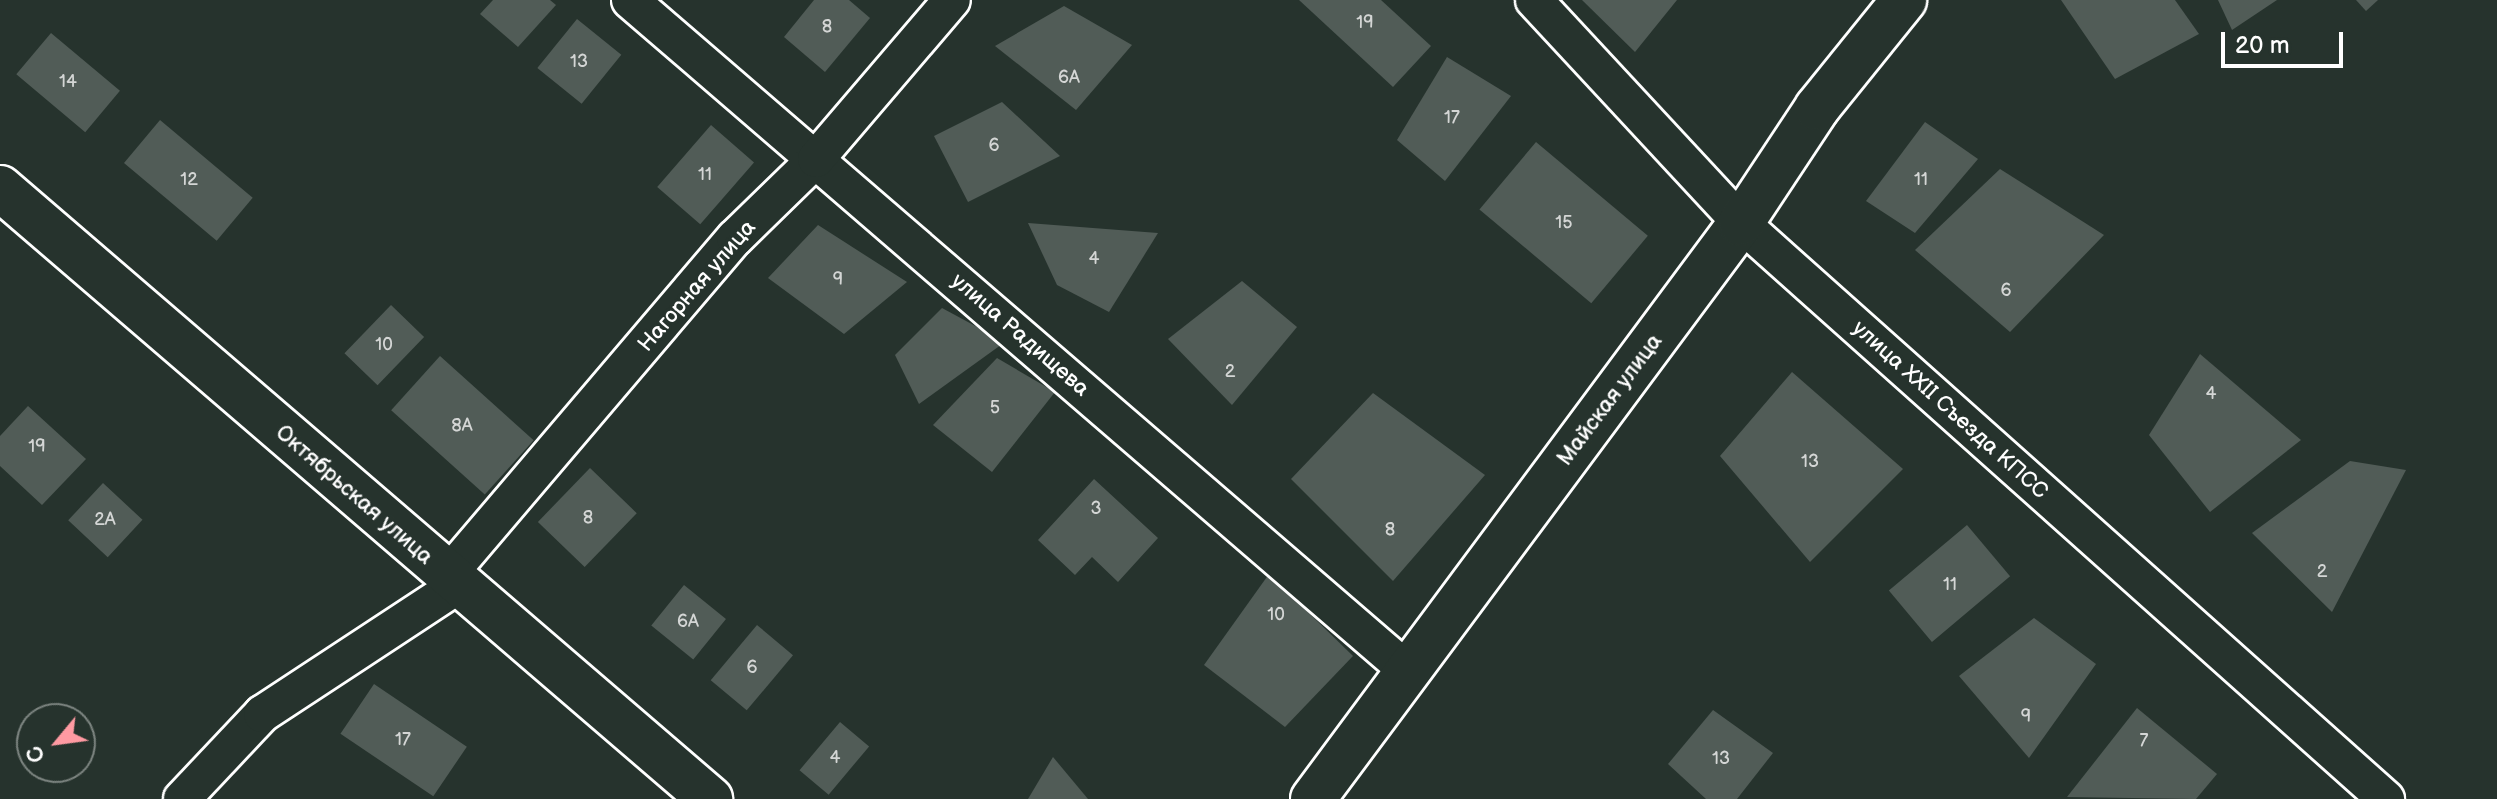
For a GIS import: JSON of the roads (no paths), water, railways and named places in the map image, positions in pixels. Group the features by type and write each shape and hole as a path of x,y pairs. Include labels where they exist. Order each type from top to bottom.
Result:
{"street":[{"name":"улица Радищева","path":"630,0 1409,672"},
{"name":"Нагорная улица","path":"182,799 262,714 452,581 735,238 816,159 952,0"},
{"name":"улица XXII Съезда КПСС","path":"1534,0 1741,223 2386,799"},
{"name":"Майская улица","path":"1313,799 1741,223 1817,108 1904,0"},
{"name":"Октябрьская улица","path":"0,188 452,581 710,799"}]}
